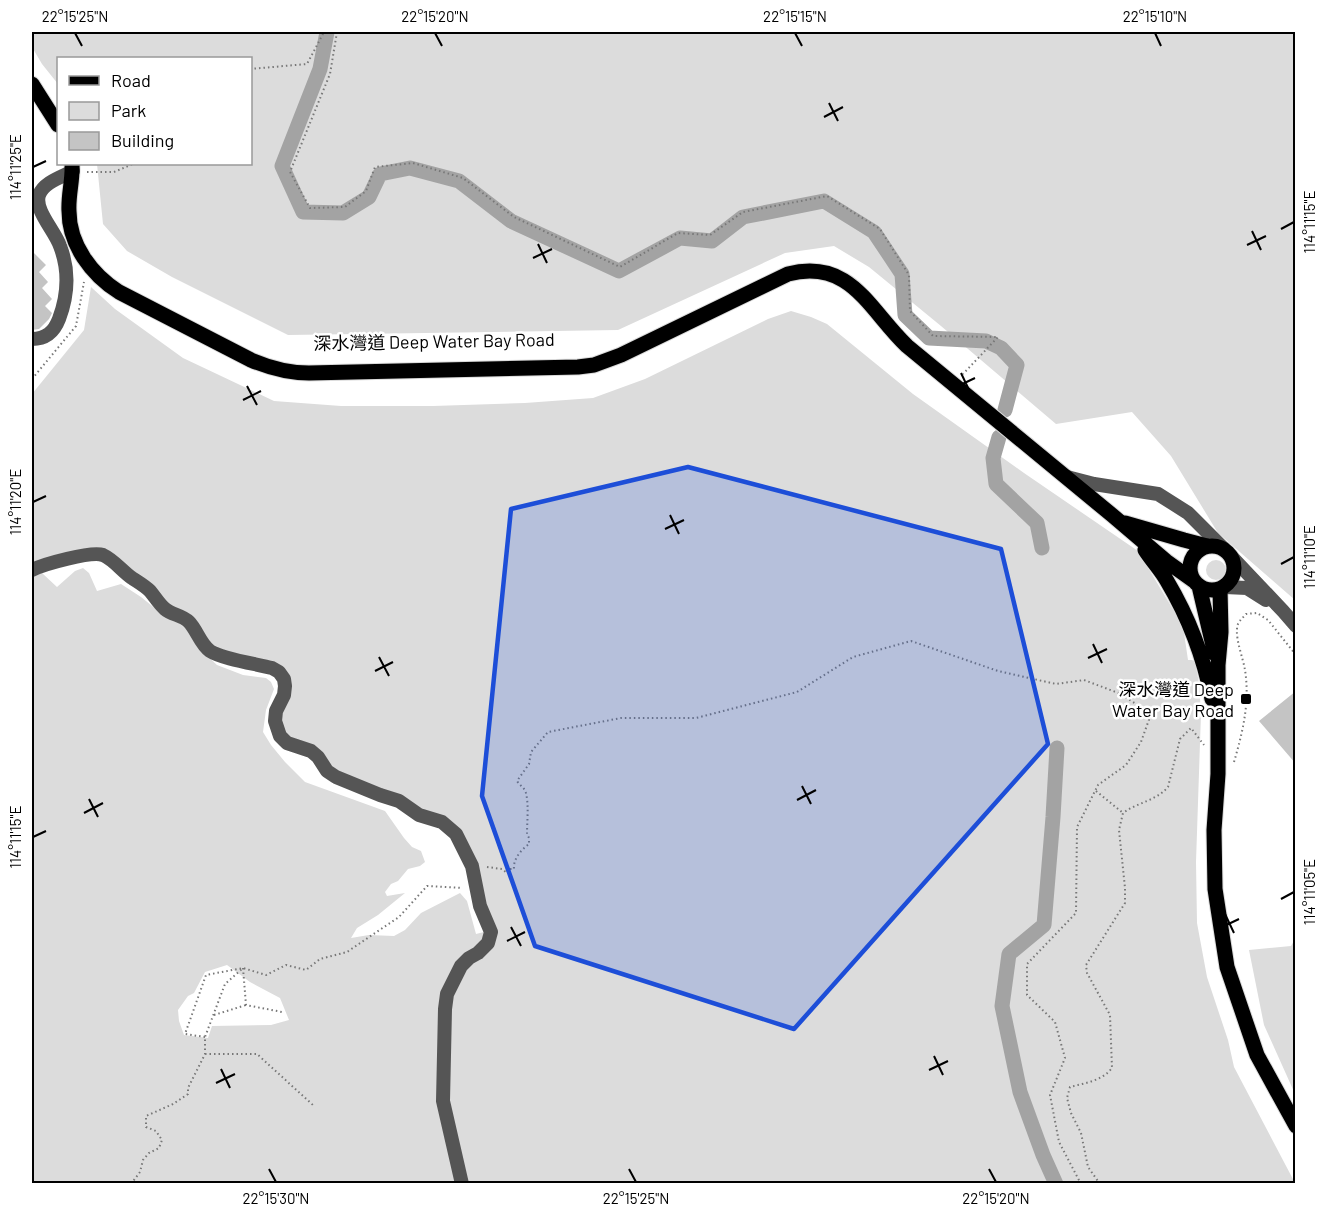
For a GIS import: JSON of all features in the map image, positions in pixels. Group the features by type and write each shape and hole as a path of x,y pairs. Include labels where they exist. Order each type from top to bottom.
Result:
{"main road":[{"path":"32,84 57,123"},
{"name":"深水灣道 Deep Water Bay Road","path":"76,169 69,202 70,226 79,251 97,275 119,292 251,360 287,372 309,374 594,365 621,355 795,272 817,270 840,278 854,288 907,346 1196,584"},
{"path":"1119,520 1167,580 1183,611 1208,678 1218,732"},
{"name":"深水灣道 Deep Water Bay Road","path":"1119,520 1207,546"},
{"path":"1196,584 1213,591 1223,588 1231,580 1234,563 1227,552 1216,546 1207,546 1199,550 1191,560 1190,573 1196,584 1218,665"},
{"path":"1223,588 1218,665 1215,890 1227,967 1257,1055 1296,1126"}],"street":[{"path":"32,339 42,338 54,330 63,311 67,282 61,247 40,211 38,199 46,185 76,169"},
{"name":"深水灣道 Deep Water Bay Road","path":"1065,476 1094,484 1158,494 1188,513 1296,627"},
{"path":"32,570 46,564 91,555 101,555 113,561 152,593 166,610 186,619 209,650 220,656 272,668 279,672 284,679 285,686 275,720 280,736 287,743 311,751 327,771 336,777 399,801 419,815 442,822 456,834 472,866 480,906 491,932 488,943 461,966 447,994 445,1010 443,1101 462,1184"},
{"name":"深水灣道 Deep Water Bay Road","path":"1223,588 1247,588 1283,611"}],"path":[{"path":"252,69 307,64 324,32"},
{"path":"337,32 330,74 290,172 310,208 345,207 366,191 375,167 413,163 463,178 514,217 620,267 678,233 710,235 743,212 826,196 880,229 909,275 910,311 933,336 998,337 961,376"},
{"path":"76,169 114,172 131,165"},
{"path":"1231,769 1243,729 1246,704 1245,670 1236,631 1238,622 1246,614 1257,613 1268,620 1296,655"},
{"path":"472,866 502,869 507,873 509,869 514,869 513,864 522,849 529,844 527,795 517,781 529,764 531,752 548,732 621,718 696,718 797,692 853,657 911,641 998,670 1033,679 1056,684 1084,680 1121,694 1151,714 1141,742 1126,765 1098,785 1077,827 1076,913 1027,964 1027,995 1055,1022 1065,1058 1050,1095 1059,1142 1082,1184"},
{"path":"1100,1184 1088,1167 1080,1133 1066,1098 1070,1087 1101,1077 1112,1068 1110,1015 1087,973 1086,965 1125,903 1119,830 1123,813 1133,805 1153,799 1168,787 1180,739 1191,728 1206,748"},
{"path":"1096,791 1123,813"},
{"path":"206,1037 184,1034 206,975 243,968 267,975 286,964 306,970 320,959 347,952 399,917 427,886 477,888"},
{"path":"243,968 246,1005"},
{"path":"131,1184 140,1172 142,1160 159,1148 162,1140 156,1131 147,1127 146,1116 173,1104 188,1094 188,1088 205,1053 206,1037 225,984 243,968"},
{"path":"214,1015 246,1005 282,1012"},
{"path":"205,1053 257,1054 314,1106"}],"highlighted area":[{"path":"688,467 1001,549 1048,744 794,1029 535,946 482,796 511,509"}],"green space":[{"path":"32,32 1295,32 1295,600 1218,533 1171,456 1132,412 1056,424 869,267 834,246 785,253 618,330 288,335 172,277 127,251 103,224 97,165 252,165 252,57 57,57 57,83 32,47"},
{"path":"91,287 115,309 183,358 274,401 341,406 433,406 593,398 645,379 768,319 791,311 827,324 913,394 1138,551 1183,626 1188,660 1195,662 1199,683 1201,713 1196,862 1197,923 1207,977 1228,1040 1234,1067 1295,1183 32,1183 32,577 42,573 57,587 75,571 83,568 89,573 97,591 121,584 162,614 176,620 191,634 195,644 217,665 243,675 266,678 274,689 266,710 263,732 285,762 305,782 385,811 412,847 421,851 425,862 408,869 385,892 387,896 405,893 378,915 357,928 351,938 369,935 394,936 405,930 421,913 460,893 467,901 476,934 492,930 456,830 336,775 289,741 279,725 286,677 220,653 178,612 115,560 32,563 32,394 84,330","holes":["227,965 250,982 280,998 289,1020 271,1025 212,1026 208,1038 184,1035 178,1010 188,996 194,993 205,972"]},
{"path":"1216,560 1223,563 1226,570 1223,577 1216,580 1209,577 1206,570 1209,563"},
{"path":"1295,939 1295,1094 1264,1025 1249,950 1291,946"}],"building":[{"path":"32,251 46,265 39,272 48,282 42,288 52,299 45,306 52,313 39,329 32,330"},
{"path":"1296,691 1296,764 1259,721"}],"waterway":[{"path":"327,32 320,69 282,166 303,212 343,213 369,197 380,174 410,168 459,181 511,221 619,271 680,238 712,241 743,217 824,201 874,232 902,274 905,315 929,338 986,341 1001,348 1017,365 1005,410"},
{"path":"999,437 993,458 996,484 1037,523 1042,548"},
{"path":"1056,1184 1020,1092 1002,1006 1009,954 1044,925 1057,748"}],"place":[{"name":"深水灣道 Deep Water Bay Road","path":"1246,699"}]}
